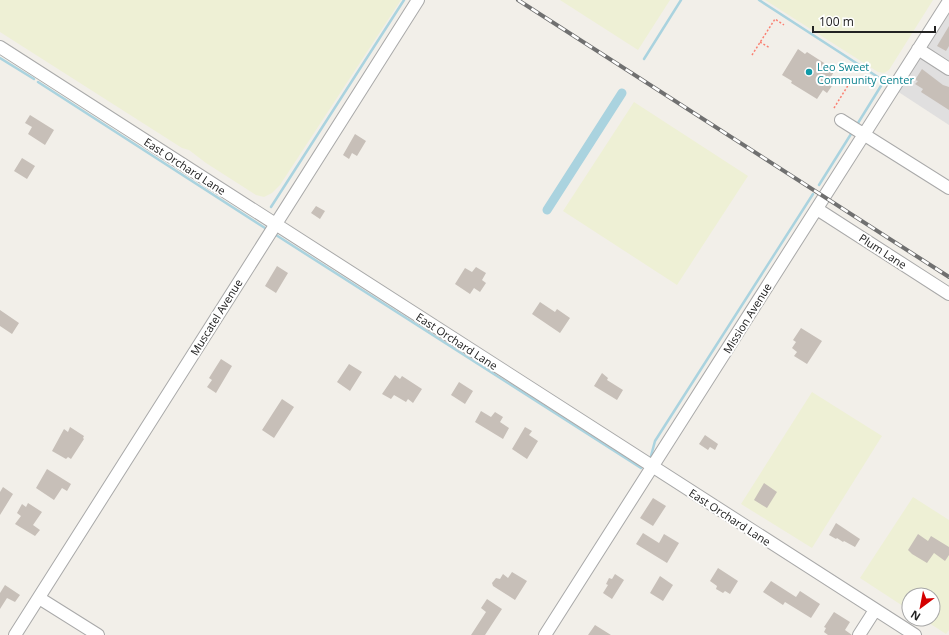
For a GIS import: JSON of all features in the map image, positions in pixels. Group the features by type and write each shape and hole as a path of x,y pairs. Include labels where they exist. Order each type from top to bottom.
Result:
{"street":[{"name":"Muscatel Avenue","path":"15,635 418,0"},
{"name":"Mission Avenue","path":"545,635 949,1"},
{"name":"East Orchard Lane","path":"0,47 915,635"},
{"path":"918,49 949,69"},
{"path":"841,120 949,188"},
{"name":"Plum Lane","path":"817,209 949,294"},
{"path":"39,598 98,635"},
{"path":"859,635 875,610"}],"path":[{"path":"752,55 776,19 784,25"},
{"path":"760,42 770,48"},
{"path":"834,108 852,79"}],"shaded area":[{"path":"949,10 949,125 897,91"}],"green space":[{"path":"0,0 401,0 280,185 272,193 264,197 256,195 206,163 189,150 182,148 0,32"},
{"path":"560,0 670,0 638,50"},
{"path":"765,0 933,0 889,70 884,73 878,72"},
{"path":"634,102 748,176 677,285 563,211"},
{"path":"812,392 882,436 812,548 741,504"},
{"path":"913,497 949,520 949,630 946,634 935,627 941,627 941,587 901,587 901,605 860,578"}],"building":[{"path":"949,26 949,46 946,51 937,46"},
{"name":"Leo Sweet Community Center","path":"798,49 805,54 807,52 835,70 829,80 834,83 827,93 823,90 817,99 791,83 792,81 782,75"},
{"path":"922,69 943,85 949,87 949,110 921,92 923,89 915,84 918,81 915,80"},
{"path":"30,115 54,130 45,145 28,134 32,127 25,123"},
{"path":"355,134 366,141 357,156 352,153 349,159 343,155"},
{"path":"22,158 35,166 27,179 14,171"},
{"path":"316,206 325,211 320,219 311,213"},
{"path":"277,266 288,273 276,293 265,286"},
{"path":"476,267 486,273 482,280 486,283 480,292 474,288 470,294 455,284 465,268 472,272"},
{"path":"540,302 555,312 557,309 570,318 560,333 532,314"},
{"path":"0,310 19,323 12,334 0,326"},
{"path":"801,328 822,341 807,364 794,356 797,352 792,348 796,342 793,340"},
{"path":"221,359 232,366 216,393 207,387 212,380 209,378"},
{"path":"349,364 362,372 350,391 337,382"},
{"path":"602,373 608,378 607,380 623,390 617,400 594,386"},
{"path":"395,375 400,379 402,376 422,389 413,403 408,399 406,402 394,395 391,399 382,394"},
{"path":"459,382 473,391 465,404 451,395"},
{"path":"282,399 294,407 274,438 262,430"},
{"path":"481,411 491,417 495,412 503,417 500,422 509,428 503,439 475,422"},
{"path":"70,427 84,436 84,439 71,459 68,457 66,459 52,451 64,429 68,432"},
{"path":"525,427 532,431 529,435 538,441 527,459 512,449"},
{"path":"705,435 718,444 715,450 710,447 708,450 699,444"},
{"path":"47,469 71,484 67,491 62,488 54,500 36,488"},
{"path":"764,483 777,492 767,508 754,500"},
{"path":"3,487 13,494 0,515 0,492"},
{"path":"653,498 666,506 653,526 640,518"},
{"path":"28,503 42,512 33,525 40,530 35,536 15,524 21,516 17,513 22,504 26,507"},
{"path":"836,523 860,539 855,547 829,535"},
{"path":"643,533 659,543 664,534 679,543 667,563 636,544"},
{"path":"918,534 928,541 931,536 949,547 949,555 945,561 934,553 927,563 908,550"},
{"path":"718,568 738,581 730,594 725,591 723,593 716,589 717,586 710,581"},
{"path":"512,572 527,581 515,600 493,586 492,583 496,578 500,579 503,574 508,578"},
{"path":"615,574 624,580 612,599 603,593 608,585 606,584 609,578 612,579"},
{"path":"660,576 673,585 663,601 650,593"},
{"path":"771,581 796,597 800,591 820,604 811,618 785,602 783,605 763,592"},
{"path":"5,585 20,595 15,602 7,598 0,609 0,593"},
{"path":"487,599 502,609 485,635 471,635 486,612 481,608"},
{"path":"834,612 850,622 845,630 852,635 828,635 824,632 826,628 824,627"},
{"path":"595,625 611,635 588,635"}],"waterway":[{"path":"271,207 404,0"},
{"path":"644,59 681,0"},
{"path":"759,0 884,81 858,123"},
{"path":"0,58 34,79"},
{"path":"38,82 265,228"},
{"path":"547,210 622,93"},
{"path":"819,185 851,134"},
{"path":"651,456 655,441 813,194"},
{"path":"276,235 641,468"}],"railway":[{"path":"518,0 949,277"}],"place":[{"name":"Leo Sweet Community Center","path":"809,72"}]}
